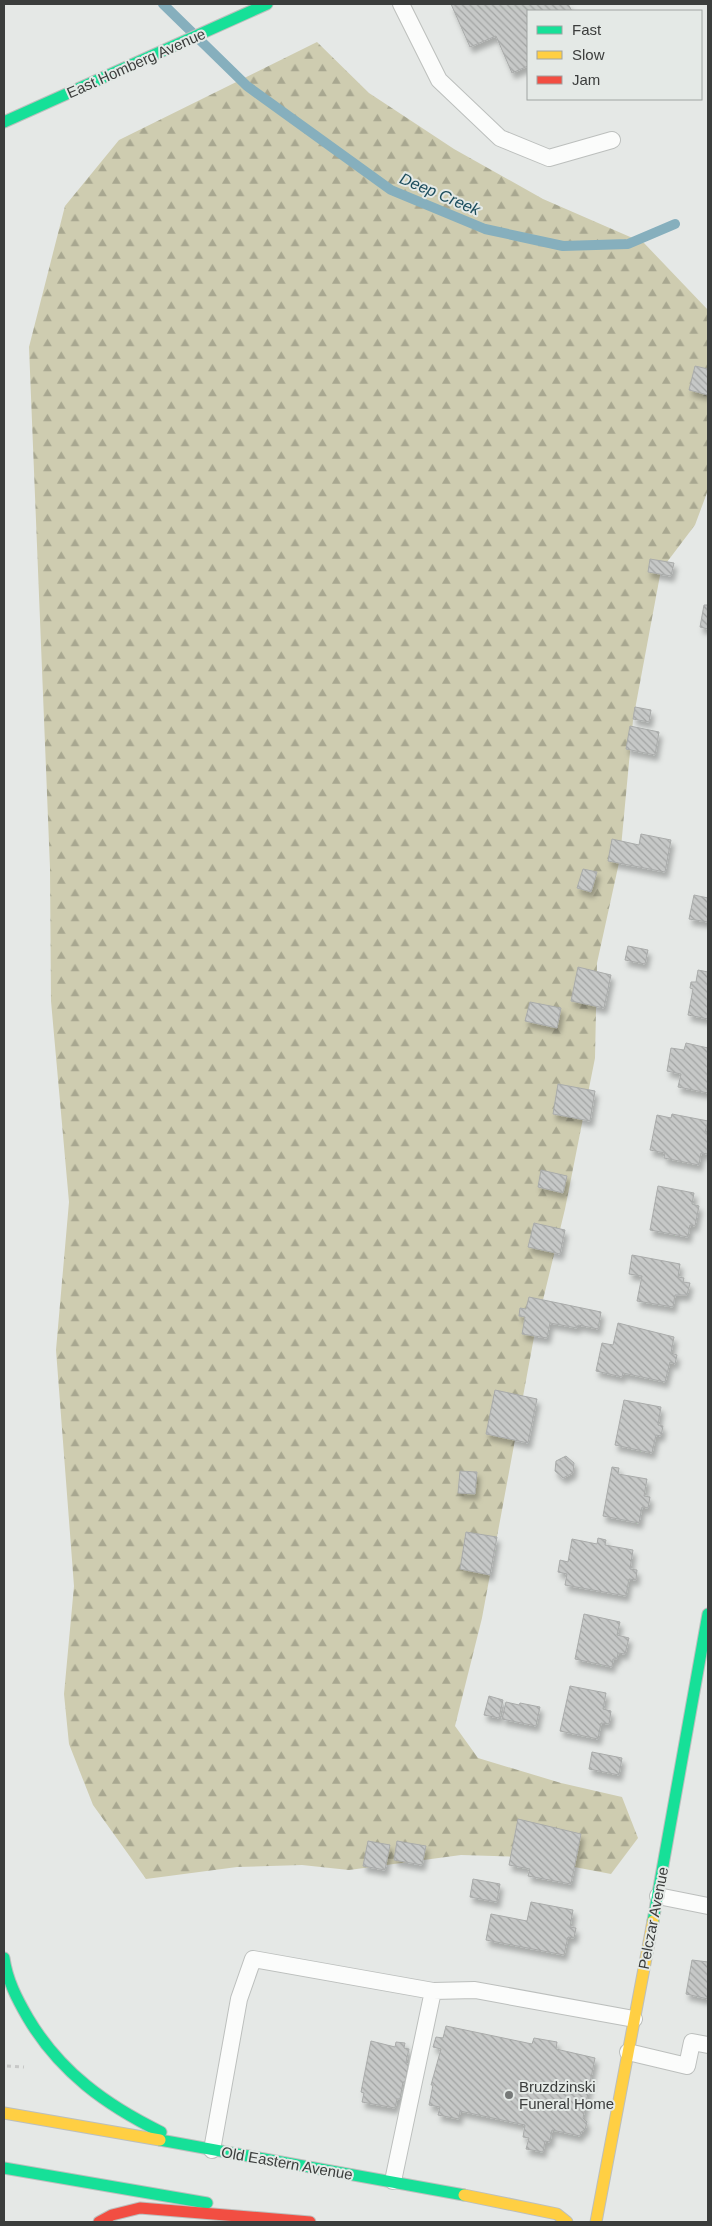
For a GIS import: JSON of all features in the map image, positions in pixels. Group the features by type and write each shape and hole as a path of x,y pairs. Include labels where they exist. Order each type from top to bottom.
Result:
{"main road":[{"name":"East Homberg Avenue","path":"4,122 267,4"},
{"name":"Pelczar Avenue","path":"596,2222 658,1896 708,1614"},
{"path":"4,1958 5,1966 18,1999 35,2031 58,2062 93,2093 135,2120 164,2134 212,2150"},
{"name":"Old Eastern Avenue","path":"4,2113 393,2181 557,2214 568,2222"},
{"path":"4,2168 317,2222"},
{"path":"99,2222 112,2215 140,2208 310,2222"}],"lane":[{"path":"401,4 438,80 500,138 548,158 612,140"},
{"path":"658,1896 708,1906"},
{"path":"212,2150 239,1999 253,1959 432,1991 476,1990 634,2019"},
{"path":"393,2181 432,1991"},
{"path":"628,2052 687,2066 692,2042 708,2045"}],"green space":[{"path":"317,42 369,93 454,149 543,199 644,243 708,310 708,490 695,525 661,570 633,720 620,858 597,963 595,1058 565,1209 534,1337 482,1618 455,1726 478,1758 561,1783 622,1797 638,1838 611,1874 522,1857 461,1855 349,1870 302,1865 237,1867 146,1879 93,1805 69,1744 64,1694 74,1586 56,1350 69,1202 51,1001 50,868 29,347 65,206 119,140"}],"building":[{"path":"451,4 568,4 571,10 527,10 527,66 512,73 496,36 470,47"},
{"path":"695,366 708,369 708,395 689,390"},
{"path":"650,559 674,563 671,576 648,572"},
{"path":"704,605 708,605 708,629 700,627"},
{"path":"635,707 651,710 649,722 633,719"},
{"path":"630,726 659,732 655,755 626,749"},
{"path":"641,834 671,840 665,872 608,861 612,839 639,845"},
{"path":"583,869 597,872 591,892 577,888"},
{"path":"694,895 708,898 708,922 689,919"},
{"path":"628,946 648,950 645,964 625,960"},
{"path":"578,967 611,975 604,1008 571,1001"},
{"path":"698,970 708,972 708,1019 688,1015 693,989 690,988 691,982 696,982"},
{"path":"530,1002 561,1008 557,1028 525,1021"},
{"path":"686,1043 708,1048 708,1093 678,1087 681,1074 667,1071 671,1048 684,1050"},
{"path":"558,1084 595,1091 590,1121 553,1114"},
{"path":"672,1114 708,1121 705,1133 708,1134 708,1154 701,1153 699,1165 664,1158 665,1153 650,1150 657,1115 671,1118"},
{"path":"541,1170 567,1176 563,1193 538,1187"},
{"path":"658,1186 694,1193 692,1204 699,1206 695,1226 690,1225 688,1237 650,1230"},
{"path":"534,1223 565,1230 560,1254 528,1247"},
{"path":"632,1255 680,1264 678,1277 684,1278 683,1282 690,1283 687,1295 675,1295 673,1307 637,1301 642,1276 629,1274"},
{"path":"529,1297 601,1312 598,1329 578,1325 577,1328 550,1323 547,1338 522,1334 525,1317 519,1316 520,1308 526,1309"},
{"path":"618,1323 674,1337 671,1353 677,1355 675,1364 670,1362 665,1382 623,1373 622,1377 596,1371 602,1343 613,1345"},
{"path":"495,1390 537,1399 528,1443 486,1434"},
{"path":"624,1400 661,1407 658,1425 663,1426 661,1436 656,1435 652,1453 615,1445"},
{"path":"566,1456 574,1463 573,1473 563,1478 555,1471 556,1461"},
{"path":"612,1467 619,1468 618,1474 647,1479 644,1496 650,1497 648,1508 642,1507 639,1523 603,1516"},
{"path":"460,1471 477,1472 475,1494 458,1493"},
{"path":"466,1532 497,1537 490,1575 460,1569"},
{"path":"598,1538 606,1540 605,1545 633,1550 630,1569 637,1570 636,1580 629,1579 626,1596 565,1585 567,1574 558,1572 560,1560 568,1562 572,1539 597,1544"},
{"path":"584,1614 620,1622 617,1635 629,1638 625,1654 618,1653 617,1659 613,1659 612,1667 575,1659"},
{"path":"570,1686 606,1693 603,1709 611,1711 609,1724 601,1723 598,1739 560,1731"},
{"path":"489,1696 503,1700 499,1718 484,1715"},
{"path":"506,1702 540,1707 536,1726 502,1719"},
{"path":"592,1752 622,1758 619,1775 589,1769"},
{"path":"518,1819 581,1834 571,1884 528,1876 530,1869 509,1865"},
{"path":"368,1841 390,1845 385,1870 363,1866"},
{"path":"397,1841 426,1846 422,1865 394,1860"},
{"path":"473,1879 500,1884 497,1902 470,1897"},
{"path":"531,1902 573,1910 570,1927 576,1928 574,1938 568,1937 564,1955 486,1940 491,1914 527,1921"},
{"path":"692,1960 708,1962 708,1999 686,1994"},
{"name":"Bruzdzinski Funeral Home","path":"446,2026 532,2044 534,2038 557,2042 556,2049 595,2058 583,2118 587,2122 585,2130 581,2132 580,2136 552,2130 550,2142 545,2141 543,2152 526,2149 529,2138 523,2137 525,2125 460,2111 459,2119 438,2115 440,2107 429,2105 433,2085 431,2085 441,2049 433,2047 436,2037 443,2038"},
{"path":"371,2041 395,2047 396,2042 405,2043 404,2048 409,2049 406,2062 409,2063 405,2082 403,2082 400,2099 397,2099 395,2108 362,2102 364,2093 361,2092"}],"waterway":[{"name":"Deep Creek","path":"163,4 247,86 391,190 485,229 563,246 628,244 675,224"}],"traffic: fast":[{"path":"4,122 267,4"},
{"path":"653,1921 708,1614"},
{"path":"4,1958 10,1982 20,2004 55,2055 70,2071 103,2098 161,2132"},
{"path":"160,2140 464,2195"},
{"path":"4,2168 207,2203"}],"traffic: slow":[{"path":"596,2222 653,1921"},
{"path":"4,2113 160,2140"},
{"path":"464,2195 557,2214 567,2222"}],"traffic: jam":[{"path":"99,2222 112,2215 140,2208 310,2222"}],"place":[{"name":"Bruzdzinski Funeral Home","path":"509,2095"}]}
